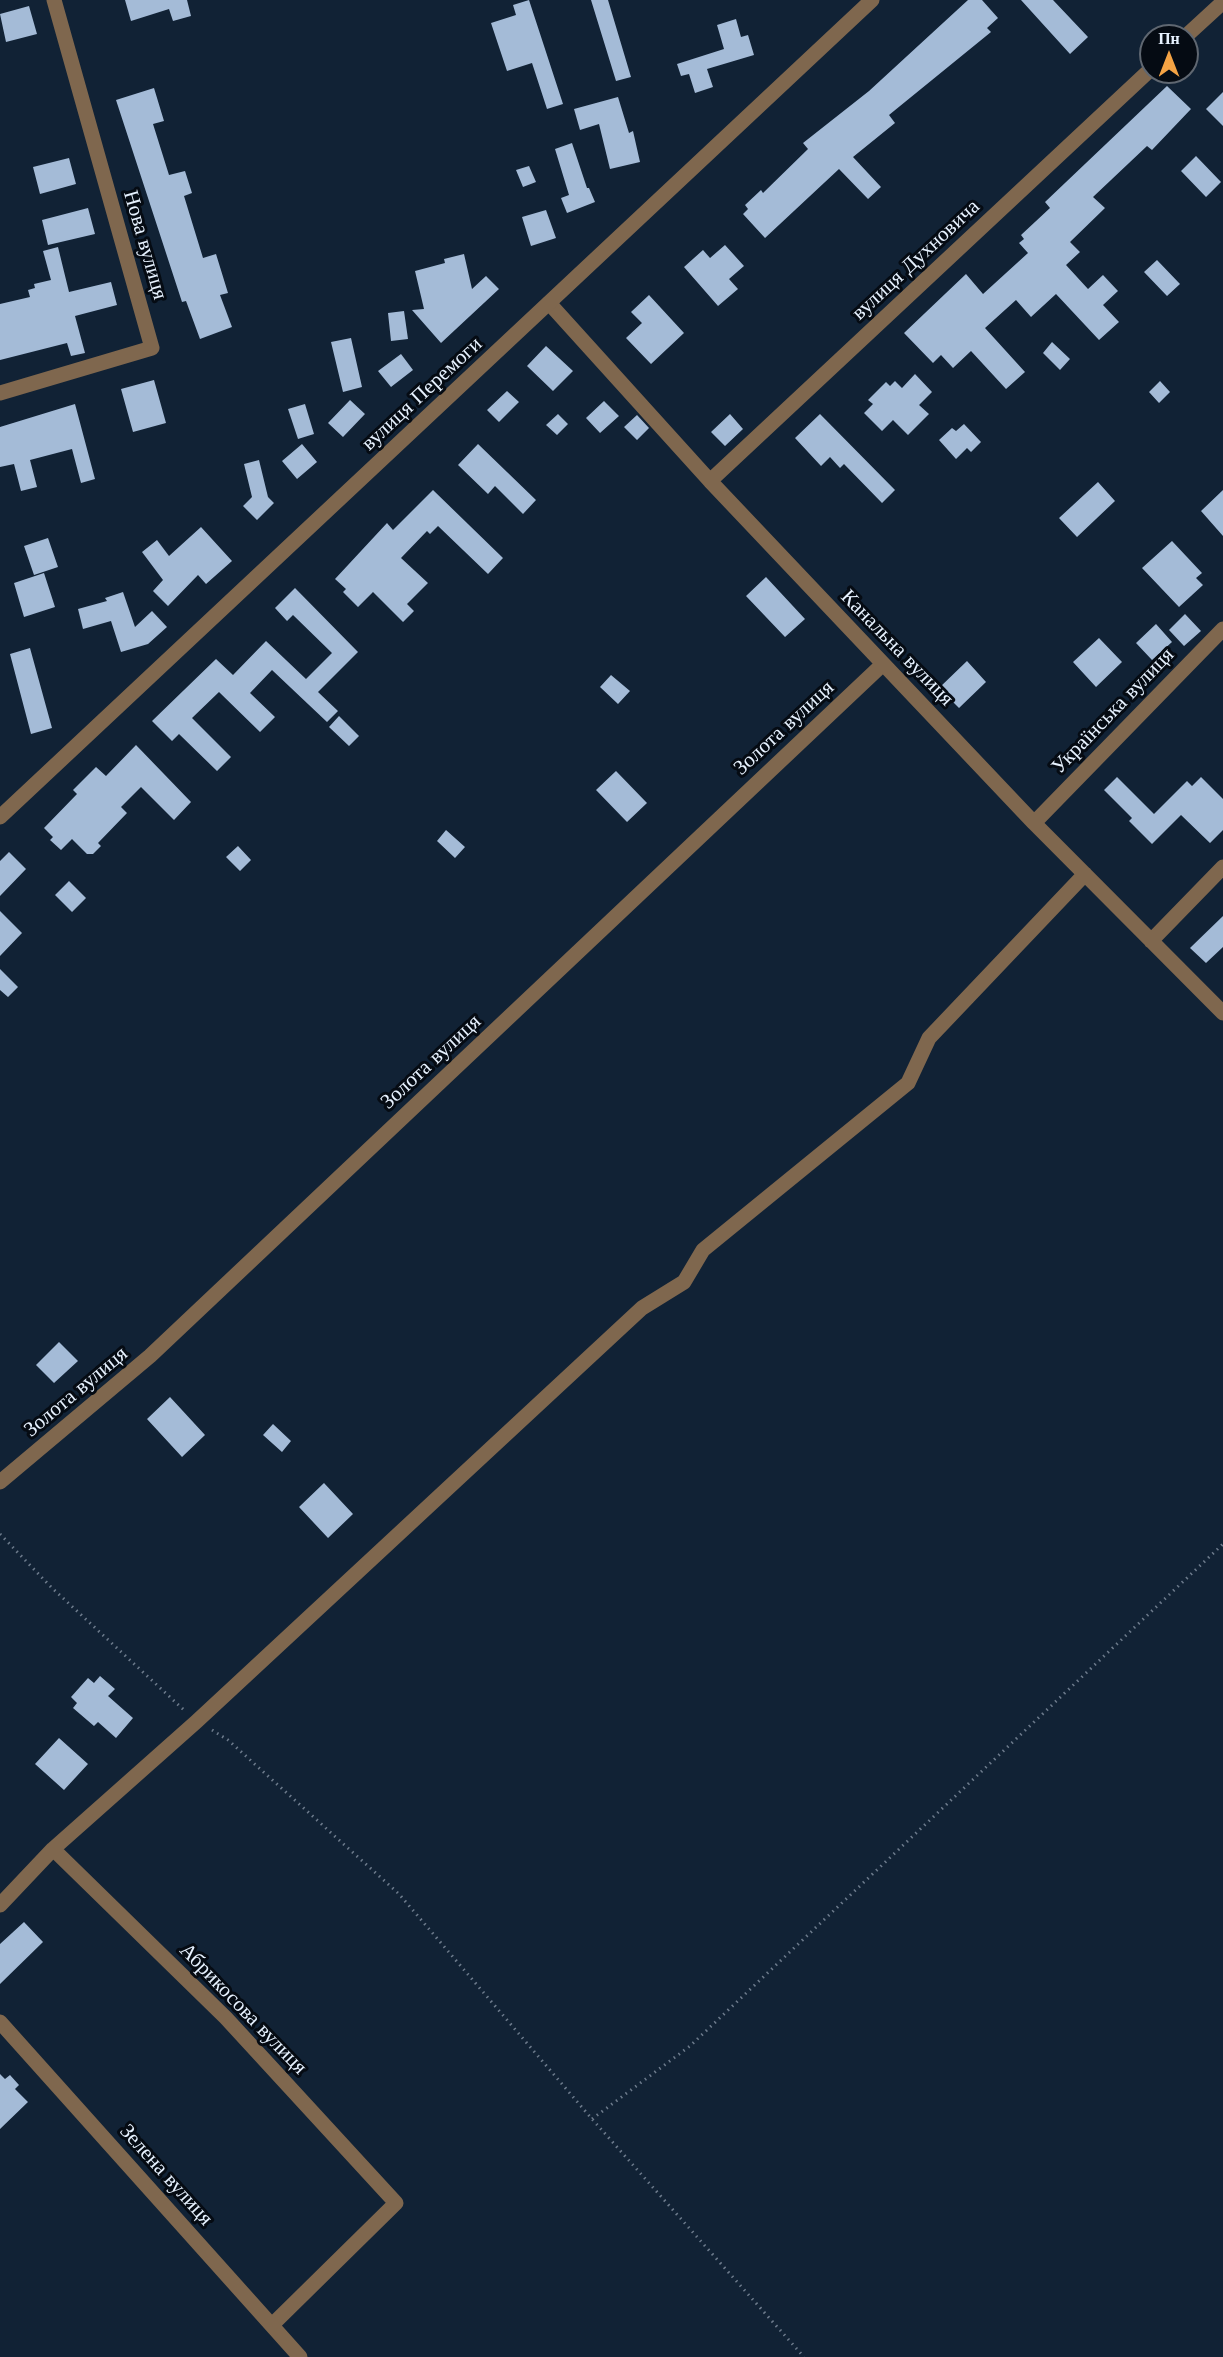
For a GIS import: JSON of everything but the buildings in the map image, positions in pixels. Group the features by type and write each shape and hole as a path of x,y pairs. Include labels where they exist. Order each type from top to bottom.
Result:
{"street":[{"name":"Нова вулиця","path":"0,393 152,348 54,0"},
{"name":"вулиця Перемоги","path":"0,817 872,0"},
{"path":"1199,24 1223,2"},
{"name":"вулиця Духновича","path":"710,481 1139,80"},
{"name":"Канальна вулиця","path":"549,303 710,481 883,664 1034,823 1223,1013"},
{"name":"Українська вулиця","path":"1034,823 1223,629"},
{"name":"Золота вулиця","path":"0,1482 150,1356 883,664"},
{"path":"1151,941 1223,867"},
{"path":"0,1905 53,1849 196,1722 642,1308 684,1282 703,1250 908,1083 929,1038 1085,874"},
{"name":"Абрикосова вулиця","path":"53,1849 226,2018 396,2203 272,2325"},
{"name":"Зелена вулиця","path":"0,2022 300,2357"}],"path":[{"path":"0,1534 51,1587 196,1722 228,1740 399,1894 592,2119 804,2357"},
{"path":"592,2119 690,2046 1223,1544"}]}
